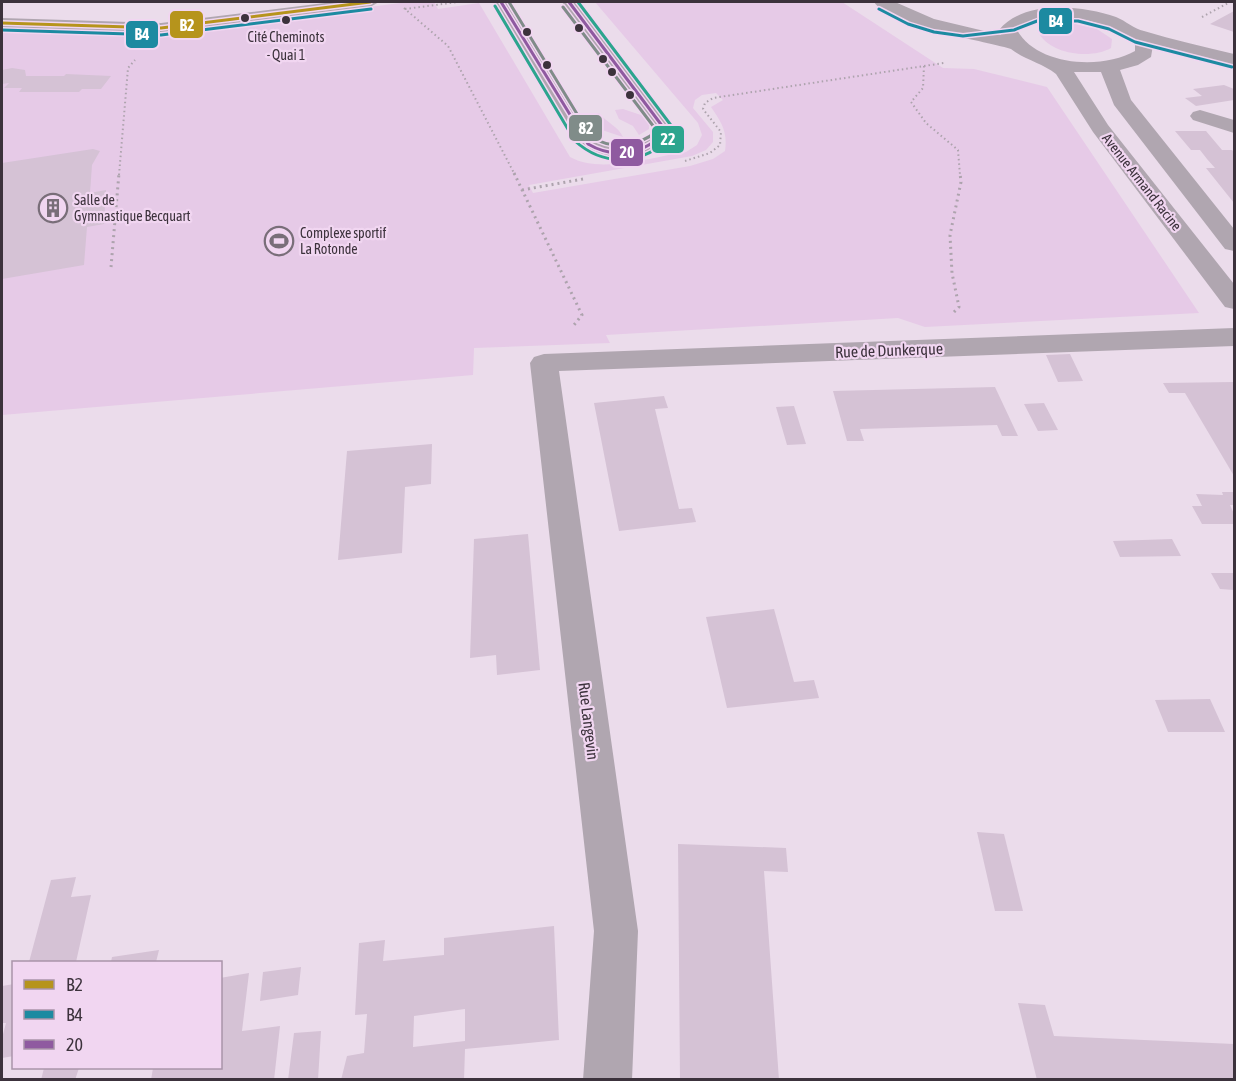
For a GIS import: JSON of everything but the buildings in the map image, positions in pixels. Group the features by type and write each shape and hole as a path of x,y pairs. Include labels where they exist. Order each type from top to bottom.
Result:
{"street":[{"path":"2,23 161,28 369,2"},
{"path":"884,2 910,17 936,26 963,29 1016,45 1053,62 1082,67 1109,67 1136,60 1184,64 1197,61 1234,61"},
{"path":"1060,2 1079,14"},
{"path":"963,29 1019,14 1049,12 1079,14 1112,22 1137,35 1234,61"},
{"path":"1016,45 1008,30 1019,14"},
{"path":"1136,60 1144,53 1144,44 1137,35"},
{"name":"Avenue Armand Racine","path":"1053,62 1064,70 1100,128 1234,300"},
{"path":"1109,67 1121,101 1234,244"},
{"path":"1200,116 1234,127"},
{"name":"Rue de Dunkerque","path":"544,363 1234,337"},
{"name":"Rue Langevin","path":"544,363 616,931 607,1080"}],"lane":[{"path":"501,2 581,137 591,147 606,151 626,151 657,143 666,131 569,2"}],"path":[{"path":"398,2 448,46 522,190 582,315 544,363"},
{"path":"111,267 128,68 140,55"},
{"path":"676,163 699,159 713,152 720,143 721,132 704,109 705,103 713,98 952,62"},
{"path":"924,66 923,88 910,102 926,123 958,150 962,182 950,235 952,273 959,307 940,330 936,348"},
{"path":"522,190 588,178"}],"shaded area":[{"path":"408,2 434,2 438,9 479,3 570,157 582,162 611,164 686,152 697,145 702,135 698,123 595,2 842,2 943,68 974,69 1047,87 1199,313 925,327 898,318 606,335 610,343 474,348 473,375 2,415 2,32 170,33","holes":["716,93 723,100 711,107 725,132 725,151 713,159 690,166 533,193 529,185 692,156 706,150 713,142 713,132 693,108 695,100 702,95"]},
{"path":"1075,24 1097,29 1112,39 1111,48 1094,53 1073,53 1054,47 1040,35 1041,31 1053,25"},
{"path":"623,109 644,116 649,129 639,135 633,126 619,119 615,110"},
{"path":"599,113 623,137 599,129 590,115"}],"transit line":[{"name":"B2","path":"2,23 161,28 370,2"},
{"name":"20","path":"501,2 588,144 597,149 618,153 640,150 650,145 666,131 569,2"},
{"name":"82","path":"509,2 591,137 607,144 625,145 643,141 651,136 657,131 563,7"},
{"name":"22","path":"495,6 575,141 585,150 610,160 638,158 651,153 672,135 673,128 578,2"},
{"name":"B4","path":"2,30 161,35 371,9"},
{"name":"B4","path":"879,9 908,24 934,32 963,36 1014,30 1037,21 1078,21 1109,29 1135,42 1232,67"}],"place":[{"name":"Cité Cheminots - Quai 1","path":"286,20"},
{"name":"Salle de Gymnastique Becquart","path":"53,208"},
{"name":"Complexe sportif La Rotonde","path":"279,241"}]}
